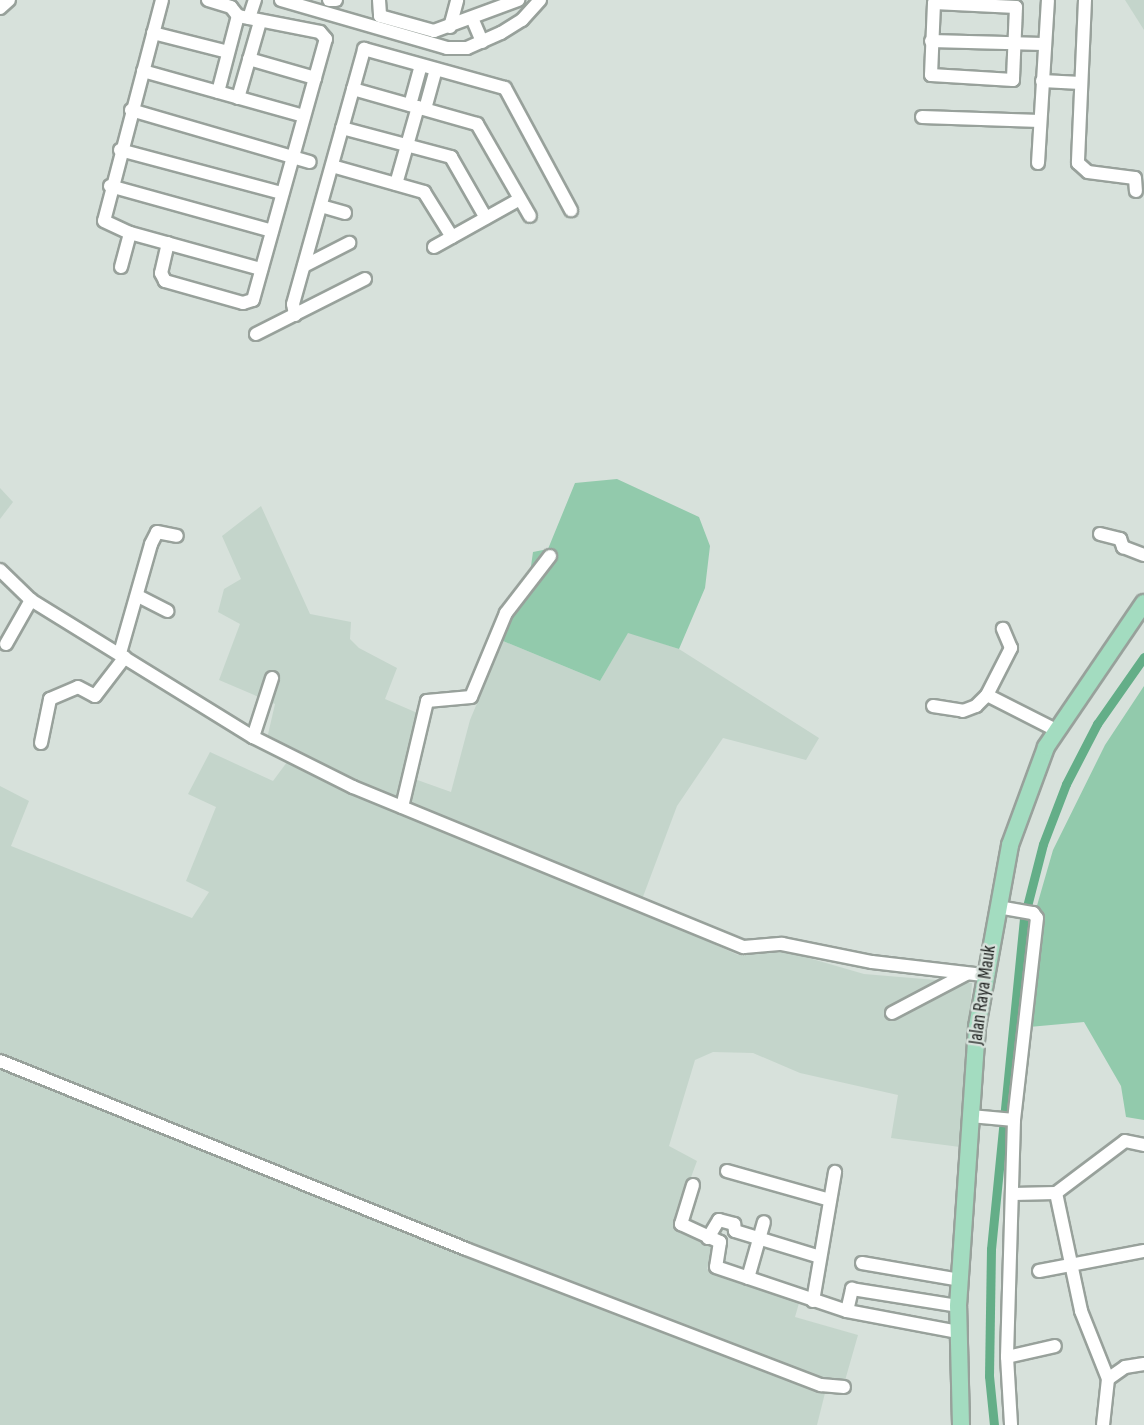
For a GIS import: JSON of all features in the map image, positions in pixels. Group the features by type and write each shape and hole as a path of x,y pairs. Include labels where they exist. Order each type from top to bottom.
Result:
{"main road":[{"name":"Jalan Raya Mauk","path":"961,1425 958,1306 976,1117 975,974 1001,908 1027,792 1056,730 1144,603"}],"street":[{"path":"0,8 9,0"},
{"path":"162,0 110,186 104,221 130,233 261,269"},
{"path":"168,243 161,273 165,281 243,303 253,300 315,78 324,34 273,19 249,19 231,7 208,0"},
{"path":"218,92 229,51 249,19 255,0"},
{"path":"281,0 435,46 467,48 522,20 540,0"},
{"path":"329,0 336,0"},
{"path":"379,0 380,16 434,31 518,0"},
{"path":"450,27 457,0"},
{"path":"484,0 505,6"},
{"path":"1038,163 1048,0"},
{"path":"1086,0 1080,168 1135,178 1136,191"},
{"path":"937,1 1013,5 1015,43 1014,77 1009,80 934,77 930,72 932,5 937,1"},
{"path":"472,18 482,42"},
{"path":"238,97 249,59 249,19"},
{"path":"153,33 229,51"},
{"path":"931,41 1044,44"},
{"path":"396,184 435,46"},
{"path":"295,314 293,304 365,49 505,88 571,210"},
{"path":"249,59 315,78"},
{"path":"143,71 304,117"},
{"path":"1042,81 1081,83"},
{"path":"353,89 477,124 530,216"},
{"path":"131,110 310,162"},
{"path":"922,117 1040,121"},
{"path":"342,128 451,157 485,218"},
{"path":"120,150 282,193"},
{"path":"332,166 424,192 443,242 520,199"},
{"path":"110,186 272,231"},
{"path":"320,206 345,213"},
{"path":"121,267 130,233"},
{"path":"304,266 349,243"},
{"path":"256,334 365,279"},
{"path":"41,743 46,708 53,696 78,687 95,696 123,655 157,532 177,536"},
{"path":"1100,534 1120,539 1123,547 1144,555"},
{"path":"402,807 427,701 471,697 506,613 550,556"},
{"path":"3,579 31,600 253,737 402,807 744,947 782,944 872,962 975,974"},
{"path":"138,596 167,611"},
{"path":"6,644 31,600"},
{"path":"933,706 963,711 976,706 986,695 1011,648 1003,629"},
{"path":"253,737 272,678"},
{"path":"986,695 1056,730"},
{"path":"1001,908 1030,912 1037,918 1011,1119 1013,1194 1007,1357 1011,1425"},
{"path":"892,1013 975,974"},
{"path":"0,1060 466,1249 821,1385 844,1387"},
{"path":"976,1117 1011,1119"},
{"path":"1013,1194 1056,1193 1125,1141 1144,1145"},
{"path":"727,1171 830,1200"},
{"path":"813,1301 835,1172"},
{"path":"693,1185 681,1224 720,1243 716,1268 847,1311 958,1332"},
{"path":"1056,1193 1069,1266 1108,1379 1106,1425"},
{"path":"708,1238 717,1219 759,1239 820,1257"},
{"path":"748,1278 764,1222"},
{"path":"1040,1271 1144,1251"},
{"path":"862,1263 960,1280"},
{"path":"847,1311 852,1289 958,1306"},
{"path":"1007,1357 1055,1346"},
{"path":"1108,1379 1125,1367 1144,1364"}],"shaded area":[{"path":"1125,0 1144,0 1144,30"},
{"path":"0,488 13,502 0,519"},
{"path":"261,506 310,614 351,622 350,639 359,648 397,668 385,699 422,715 409,777 451,792 470,720 503,641 600,681 628,632 679,649 819,738 806,760 723,738 677,806 638,910 738,955 781,950 864,974 972,983 960,1147 891,1138 898,1095 800,1073 753,1053 713,1052 695,1060 669,1146 697,1161 673,1226 715,1243 707,1269 799,1303 795,1317 858,1335 844,1384 828,1381 817,1425 0,1425 0,786 29,801 11,846 192,918 209,892 186,881 216,807 188,794 210,752 273,781 290,758 266,743 275,704 219,680 240,624 218,612 224,589 241,579 222,536"}],"green space":[{"path":"617,479 699,517 710,546 705,588 679,649 628,633 600,681 503,641 499,615 528,587 533,552 548,549 575,483"},
{"path":"1144,686 1144,1120 1126,1117 1121,1086 1084,1022 1018,1028 1034,916 1053,850 1105,745"}],"waterway":[{"path":"994,1425 989,1376 991,1249 1024,918 1043,844 1066,784 1097,724 1144,657"}]}
